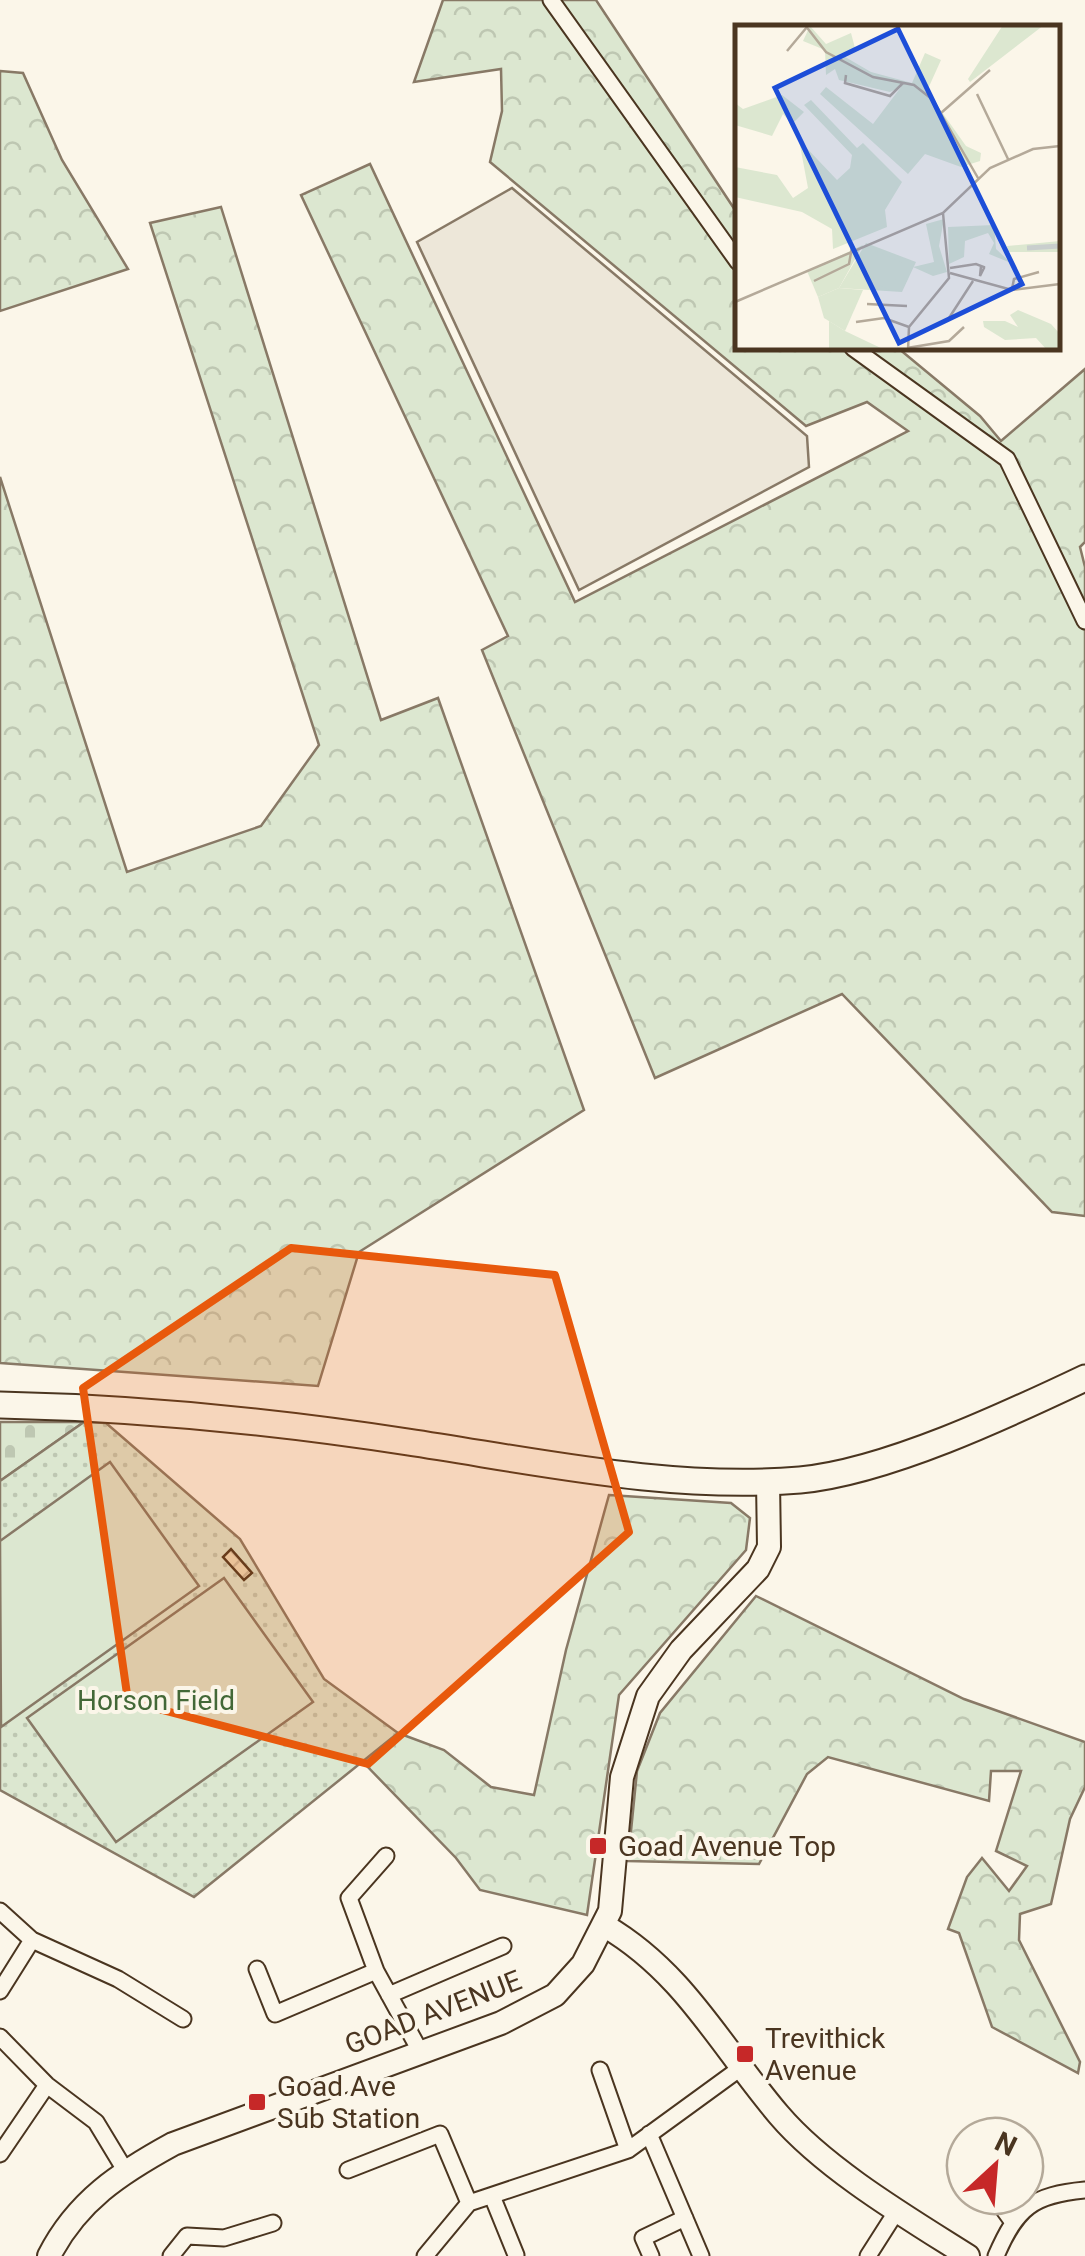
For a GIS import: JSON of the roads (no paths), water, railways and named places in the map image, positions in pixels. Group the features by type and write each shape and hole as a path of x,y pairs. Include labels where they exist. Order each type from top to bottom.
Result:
{"main road":[{"path":"0,1404 186,1414 580,1468 768,1481 835,1474 912,1450 1003,1417 1085,1378"}],"street":[{"path":"551,0 735,258"},
{"path":"857,350 1007,458 1085,621"},
{"name":"GOAD AVENUE","path":"50,2256 78,2208 125,2170 173,2144 501,2023 555,1996 584,1964 604,1926 614,1892 622,1777 648,1696 681,1650 758,1570 769,1547 768,1481"},
{"path":"386,1856 349,1898 376,1971 420,2051"},
{"path":"0,1910 32,1940 118,1978 183,2019"},
{"path":"604,1926 656,1961 709,2018 780,2117 898,2209 968,2256"},
{"path":"0,1991 32,1940"},
{"path":"389,1995 503,1946"},
{"path":"257,1969 275,2014 376,1971"},
{"path":"0,2037 47,2085 96,2122 125,2170"},
{"path":"425,2256 469,2203 628,2150 742,2066"},
{"path":"600,2070 628,2150"},
{"path":"0,2154 47,2085"},
{"path":"348,2170 440,2134 469,2203"},
{"path":"650,2134 701,2256"},
{"path":"996,2256 1012,2222 1046,2194 1085,2190"},
{"path":"492,2196 516,2255"},
{"path":"868,2256 898,2209"},
{"path":"1008,2216 1012,2222"},
{"path":"651,2256 644,2238 685,2218"},
{"path":"172,2256 187,2236 224,2238 273,2223"}],"place":[{"name":"Goad Avenue Top","path":"598,1846"},
{"name":"Trevithick Avenue","path":"745,2054"},
{"name":"Goad Ave Sub Station","path":"257,2102"}],"park label":[{"name":"Horson Field","path":"156,1700"}]}
